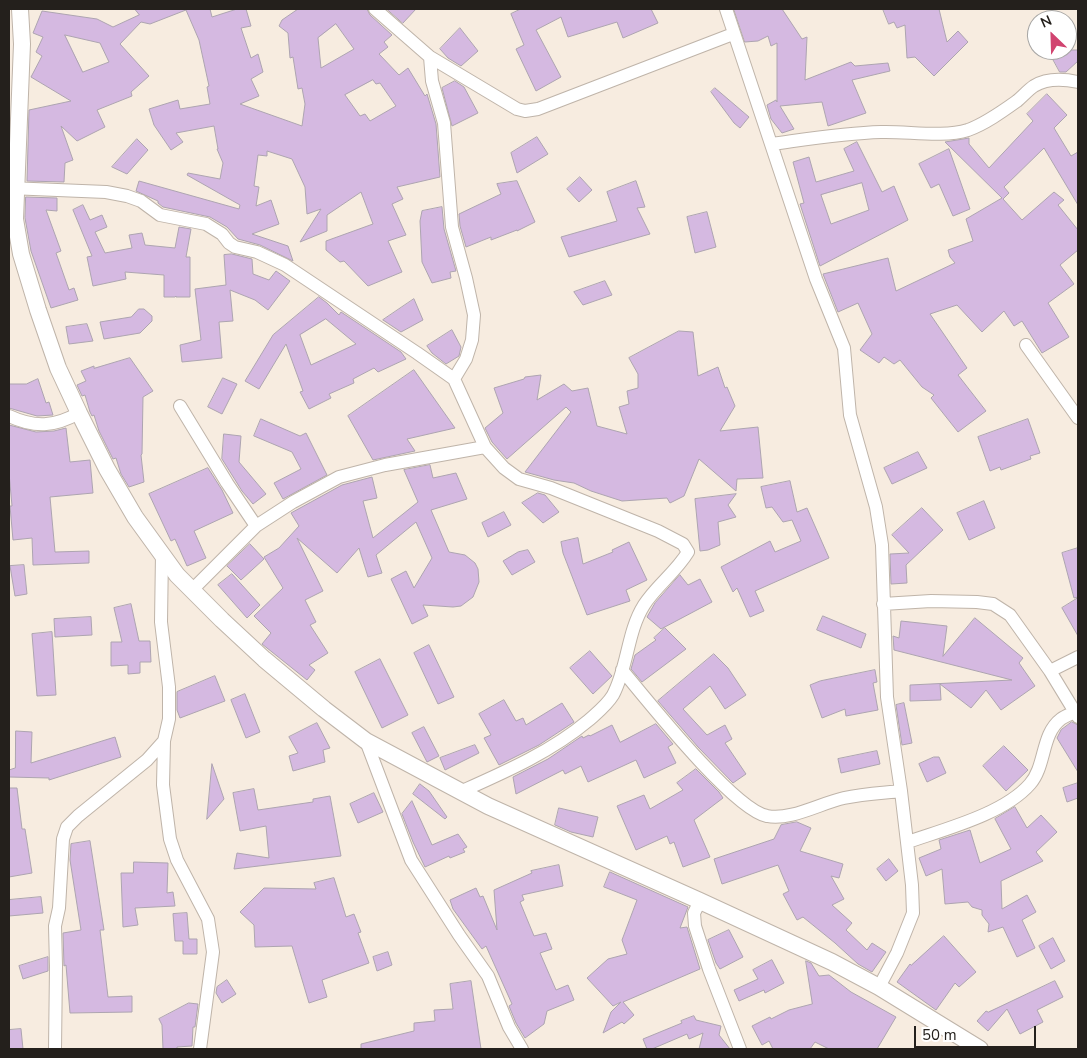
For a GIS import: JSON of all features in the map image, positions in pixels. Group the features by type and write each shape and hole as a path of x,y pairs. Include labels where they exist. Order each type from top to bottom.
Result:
{"street":[{"path":"20,9 22,44 12,188 21,254 58,368 79,413 135,517 192,590 264,659 366,742 460,792 700,900 832,962 879,987 980,1049"},
{"path":"375,9 430,57 517,109 525,111 538,109 734,34"},
{"path":"726,9 816,279 844,348 850,415 876,508 882,545 887,697 908,842 913,913 897,953 879,987"},
{"path":"430,57 432,81 444,123 452,227 474,315 472,340 466,358 454,379"},
{"path":"772,144 835,135 968,130 1017,101 1035,86 1049,80 1066,79 1078,82"},
{"path":"12,188 113,193 141,201 160,215 206,224 222,234 235,247 257,252 285,265 417,352 454,379 485,447 504,468 520,479 551,488 592,504 658,531 683,544 688,552 682,562 644,605 636,623 612,696 603,708 571,735 539,754 460,792"},
{"path":"1026,345 1078,418"},
{"path":"180,406 256,526"},
{"path":"9,416 29,424 44,425 66,420 79,413"},
{"path":"192,590 256,526 293,502 339,477 385,465 485,447"},
{"path":"162,554 161,622 169,687 169,719 164,741 164,785 170,839 177,860 208,919 213,952 200,1049"},
{"path":"883,604 931,601 993,604 1010,615 1050,671 1077,714 1061,719 1052,729 1039,768 1032,782 1017,798 998,808 908,842"},
{"path":"1050,671 1078,657"},
{"path":"622,670 712,774 752,809 766,816 795,813 846,798 901,790"},
{"path":"54,1049 55,926 59,908 63,839 67,827 141,765 164,741"},
{"path":"366,742 411,860 488,976 509,1027 522,1049"},
{"path":"700,900 694,913 695,926 709,969 740,1049"}],"building":[{"path":"135,9 210,9 212,17 237,9 246,9 251,26 241,28 251,58 258,54 263,72 251,79 259,96 240,104 302,126 305,104 302,88 298,89 293,57 290,58 288,33 279,26 282,20 298,9 367,9 370,15 392,35 384,42 388,47 379,54 399,75 408,68 425,96 427,94 436,124 440,177 397,187 403,199 392,204 406,235 388,241 402,272 368,286 344,261 340,262 326,250 326,241 373,224 361,192 327,215 327,231 300,242 321,209 307,214 305,187 292,159 267,151 267,156 258,155 254,186 259,187 256,206 271,200 279,224 252,234 288,246 293,261 260,245 238,239 227,227 210,217 163,207 158,201 136,191 139,181 239,209 240,205 187,175 188,173 220,179 223,163 217,149 214,126 176,133 183,142 171,150 154,125 149,109 178,100 180,109 210,104 207,87 209,86 199,40 186,10 150,24 141,22 120,44 149,76 131,92 132,96 97,110 105,127 77,141 61,126 73,160 65,163 64,182 27,181 29,110 71,101 31,77 42,56 36,52 43,37 33,33 42,11 97,19 113,27 139,15","holes":["336,24 354,49 321,68 318,38","65,35 100,43 109,62 83,72","373,80 376,84 380,83 396,106 370,121 365,114 360,116 345,95"]},
{"path":"387,9 416,9 403,23"},
{"path":"521,9 651,9 658,23 623,38 617,22 568,37 561,17 536,30 561,77 536,91 516,49 524,45 511,14"},
{"path":"734,9 782,9 802,39 807,37 805,80 851,62 855,66 888,63 890,71 852,80 866,113 828,126 822,102 780,106 794,129 782,133 771,119 767,105 776,100 777,102 777,43 771,46 768,36 758,41 745,42"},
{"path":"883,9 939,9 947,42 958,31 968,42 934,76 915,57 907,58 905,25 897,28 894,22 889,24"},
{"path":"460,28 478,51 461,66 448,58 440,49"},
{"path":"1078,50 1078,61 1066,72 1060,72 1053,60 1077,60"},
{"path":"455,81 464,87 478,113 452,126 442,88"},
{"path":"715,88 749,117 740,128 734,123 711,92"},
{"path":"1047,94 1067,115 1054,128 1071,156 1078,152 1078,205 1044,148 1004,187 1009,193 1003,199 1022,220 1054,192 1064,200 1058,205 1078,230 1078,250 1060,265 1074,284 1048,303 1069,337 1042,353 1022,321 1014,326 1004,311 982,332 957,305 930,314 967,368 958,375 986,411 958,432 931,398 934,395 922,387 900,360 894,364 884,357 879,363 860,350 872,334 858,303 838,312 823,274 888,258 896,291 955,263 950,257 948,250 973,241 966,219 1002,198 945,142 969,138 969,144 989,168 1033,121 1027,114"},
{"path":"537,137 548,154 517,173 511,153"},
{"path":"137,139 148,150 127,174 112,167"},
{"path":"857,142 882,192 894,186 908,220 820,266 800,204 804,203 793,162 809,157 816,182 854,171 844,149","holes":["862,183 869,210 831,224 821,195"]},
{"path":"949,149 970,209 953,216 939,184 931,188 919,164"},
{"path":"580,177 592,190 579,202 567,189"},
{"path":"517,181 535,222 517,231 491,240 491,237 466,247 460,226 459,214 501,194 497,184"},
{"path":"636,181 645,207 637,208 650,234 569,257 561,237 617,221 607,192"},
{"path":"26,197 57,198 57,211 46,210 61,251 56,253 69,290 74,288 78,300 51,308 31,251 25,218"},
{"path":"83,205 90,220 102,215 107,227 95,232 105,253 132,248 129,235 142,233 145,245 175,248 179,227 191,229 186,257 190,257 190,297 164,297 164,275 125,272 126,279 93,286 87,257 92,256 73,210"},
{"path":"442,207 444,229 456,271 450,272 451,278 432,283 422,262 420,221 422,211"},
{"path":"707,212 716,247 695,253 687,217"},
{"path":"232,254 252,259 253,274 269,280 276,271 290,281 268,310 255,300 230,290 233,321 219,322 222,358 182,362 180,345 201,340 195,289 226,285 224,255"},
{"path":"605,281 612,295 583,305 574,292"},
{"path":"319,297 339,315 341,312 401,352 406,359 378,372 374,368 353,379 354,383 329,394 331,398 309,409 300,392 303,391 286,344 259,389 245,381 273,335","holes":["326,319 356,344 311,365 300,335"]},
{"path":"414,299 423,320 401,332 383,320"},
{"path":"139,309 144,309 152,316 152,321 140,333 104,339 100,322 131,317"},
{"path":"87,324 93,341 69,344 66,327"},
{"path":"452,330 461,347 459,356 446,364 432,353 427,346"},
{"path":"679,331 693,332 698,376 718,367 725,388 727,387 735,406 720,431 758,427 763,478 737,479 736,491 699,459 684,496 670,503 667,498 622,501 591,491 574,483 525,472 571,412 566,407 507,459 492,442 485,428 503,413 494,388 524,379 525,377 541,375 537,400 564,384 572,391 588,388 597,426 627,434 619,407 629,404 627,391 638,388 638,374 629,358"},
{"path":"130,358 153,391 143,397 141,455 144,482 129,487 121,474 116,458 113,459 99,431 94,415 92,416 90,412 85,395 82,396 77,385 86,381 81,371"},
{"path":"414,370 455,428 407,439 415,451 373,460 348,416"},
{"path":"223,378 237,384 222,414 208,407"},
{"path":"38,379 46,403 49,402 53,415 37,416 9,408 9,384 26,384"},
{"path":"261,419 300,436 306,433 327,475 283,499 274,483 301,469 292,452 254,436"},
{"path":"1028,419 1040,453 1030,456 1031,459 1001,470 1000,467 990,471 978,437"},
{"path":"9,425 36,432 66,428 70,462 90,460 93,493 50,497 55,552 89,551 89,563 33,565 32,538 13,540 10,506 12,506 9,473"},
{"path":"224,434 241,436 239,462 266,494 253,504 242,491 222,459"},
{"path":"918,452 927,468 892,484 884,468"},
{"path":"430,465 433,478 456,473 467,499 431,510 449,552 465,555 475,563 478,569 479,582 473,597 461,606 423,605 428,616 412,624 391,579 406,571 414,588 432,558 416,522 376,555 382,573 368,577 359,548 337,573 297,538 323,591 305,600 316,622 310,625 328,653 309,665 315,670 307,680 262,644 271,633 254,616 283,588 264,557 279,548 299,526 291,513 342,485 372,477 377,498 363,501 373,538 418,502 404,470"},
{"path":"208,468 222,490 233,513 194,531 206,558 187,566 175,539 171,541 149,494"},
{"path":"790,481 797,512 807,508 829,558 755,591 764,611 750,617 737,588 733,592 721,567 770,541 775,552 801,541 792,520 783,522 772,507 766,508 761,487"},
{"path":"538,493 545,495 559,512 543,523 522,503"},
{"path":"736,494 728,505 736,517 718,522 720,545 700,551 695,499"},
{"path":"984,501 995,528 969,540 957,513"},
{"path":"922,508 943,530 906,565 907,583 891,584 890,554 909,553 892,535"},
{"path":"504,512 511,525 488,537 482,523"},
{"path":"578,538 583,564 613,552 612,550 629,542 647,580 626,590 630,601 587,615 563,553 561,542"},
{"path":"250,544 264,559 241,580 227,566"},
{"path":"1078,548 1078,597 1074,598 1062,553"},
{"path":"528,550 535,562 512,575 503,561 518,552"},
{"path":"24,565 27,594 15,596 10,566"},
{"path":"232,574 260,605 247,618 218,585"},
{"path":"680,575 688,585 700,579 712,602 661,629 647,617 655,603"},
{"path":"1078,598 1078,636 1062,608"},
{"path":"131,604 139,641 150,641 151,662 140,662 140,673 128,674 128,665 111,666 111,642 122,642 114,608"},
{"path":"823,616 866,634 861,648 817,630"},
{"path":"91,617 92,635 55,637 54,619"},
{"path":"975,618 1023,658 1019,663 1035,686 1001,710 986,690 971,708 940,684 941,700 910,701 910,685 1012,680 894,650 893,636 899,638 901,621 947,626 943,656"},
{"path":"665,628 686,649 642,682 631,669 635,655 656,640 654,638"},
{"path":"52,632 56,695 37,696 32,634"},
{"path":"429,645 454,697 438,704 414,653"},
{"path":"590,651 612,676 593,694 570,668"},
{"path":"714,654 728,668 746,695 725,709 710,686 683,709 707,735 725,725 732,739 725,743 746,774 733,783 698,747 658,701"},
{"path":"380,659 408,715 382,728 355,672"},
{"path":"875,670 877,682 873,683 878,710 846,716 845,709 822,718 810,685 820,681"},
{"path":"215,676 225,701 180,718 177,710 177,692"},
{"path":"245,694 260,732 246,738 231,700"},
{"path":"504,700 516,721 523,718 526,725 562,703 574,722 539,745 499,765 484,738 491,735 479,714"},
{"path":"904,703 912,743 902,745 896,705"},
{"path":"1072,722 1078,725 1078,772 1057,738 1061,730"},
{"path":"317,723 330,748 323,750 325,762 293,771 289,756 298,753 289,737"},
{"path":"656,724 673,744 668,747 676,763 644,778 636,760 588,782 581,766 565,774 563,770 516,794 513,777 548,759 582,736 583,738 590,736 612,725 620,742"},
{"path":"424,727 439,756 427,762 412,733"},
{"path":"16,731 32,732 31,763 115,737 121,757 49,780 49,778 9,777 9,770 15,768"},
{"path":"475,745 479,753 445,770 440,758"},
{"path":"1004,746 1028,770 1006,791 983,766"},
{"path":"877,751 880,764 841,773 838,759"},
{"path":"934,757 939,757 946,773 927,782 919,764"},
{"path":"212,764 224,799 207,819"},
{"path":"696,769 723,798 694,820 710,857 683,867 674,842 670,844 667,836 636,850 617,806 644,795 650,809 683,790 677,783"},
{"path":"1078,783 1078,798 1067,802 1063,788"},
{"path":"420,784 429,791 447,817 445,819 413,794"},
{"path":"9,788 17,788 22,829 25,829 32,873 9,877"},
{"path":"254,789 258,810 313,802 313,799 330,796 341,856 234,869 237,853 269,858 266,826 240,831 233,793"},
{"path":"374,793 383,812 358,823 350,804"},
{"path":"412,801 432,845 458,834 467,847 463,849 465,852 450,858 449,856 425,867 402,814"},
{"path":"1015,807 1027,828 1041,815 1057,832 1036,852 1043,861 1001,881 1002,909 1027,895 1036,912 1022,920 1035,948 1017,957 1003,927 988,932 989,924 982,915 982,910 972,907 968,902 945,904 942,869 926,876 919,858 941,849 939,840 970,830 980,863 1011,849 995,819"},
{"path":"559,808 598,817 593,837 571,832 555,825"},
{"path":"797,822 811,828 800,851 843,864 839,878 831,876 844,899 832,905 852,923 846,930 867,950 872,943 886,952 872,972 858,964 803,917 797,920 783,894 789,891 778,865 722,884 714,859 774,839 781,825"},
{"path":"90,841 104,930 100,930 108,997 132,996 132,1012 70,1013 66,965 64,966 63,933 81,930 70,860 71,844"},
{"path":"889,859 898,871 886,881 877,869"},
{"path":"134,862 168,863 167,893 173,892 175,906 135,908 138,925 123,927 121,873 133,873"},
{"path":"559,865 563,886 522,895 524,900 520,902 534,936 546,933 552,949 540,953 556,990 568,985 574,1000 547,1011 544,1024 525,1038 516,1023 509,1006 512,1004 486,946 482,949 453,909 450,900 476,888 480,897 483,896 497,930 494,890 532,873 531,871"},
{"path":"610,872 688,907 680,928 687,927 700,969 623,1002 634,1015 624,1024 622,1022 603,1033 611,1012 621,1002 613,1006 587,978 608,959 627,954 622,940 637,900 604,887"},
{"path":"334,878 346,917 354,914 361,932 358,933 369,963 322,980 327,997 309,1003 292,946 255,947 254,925 240,912 264,888 316,889 314,883"},
{"path":"41,897 43,913 9,916 9,900"},
{"path":"187,913 189,939 197,939 197,954 183,954 183,941 175,941 173,914"},
{"path":"729,930 743,957 720,969 708,940"},
{"path":"944,936 976,972 959,987 955,983 936,1010 897,982 910,964"},
{"path":"1053,938 1065,961 1051,969 1039,946"},
{"path":"388,952 392,965 377,971 373,957"},
{"path":"48,957 48,971 23,979 19,966"},
{"path":"772,960 784,983 765,993 764,990 739,1001 734,990 758,979 753,970"},
{"path":"806,961 811,963 819,976 829,975 851,992 896,1017 877,1049 829,1049 815,1042 810,1049 773,1049 769,1041 762,1045 752,1026 789,1010 812,1004"},
{"path":"227,980 236,994 222,1003 216,993 217,987"},
{"path":"471,981 481,1049 361,1049 361,1044 414,1031 414,1023 435,1021 434,1010 453,1009 450,984"},
{"path":"1055,981 1063,997 1037,1010 1043,1022 1020,1034 1007,1009 988,1031 977,1021 986,1011 988,1012"},
{"path":"189,1003 198,1004 195,1027 193,1027 192,1046 163,1049 162,1025 159,1019"},
{"path":"694,1016 696,1020 721,1026 719,1035 730,1049 699,1049 703,1033 689,1039 687,1034 652,1049 647,1049 643,1039"},
{"path":"21,1029 23,1049 9,1049 9,1030"}]}
